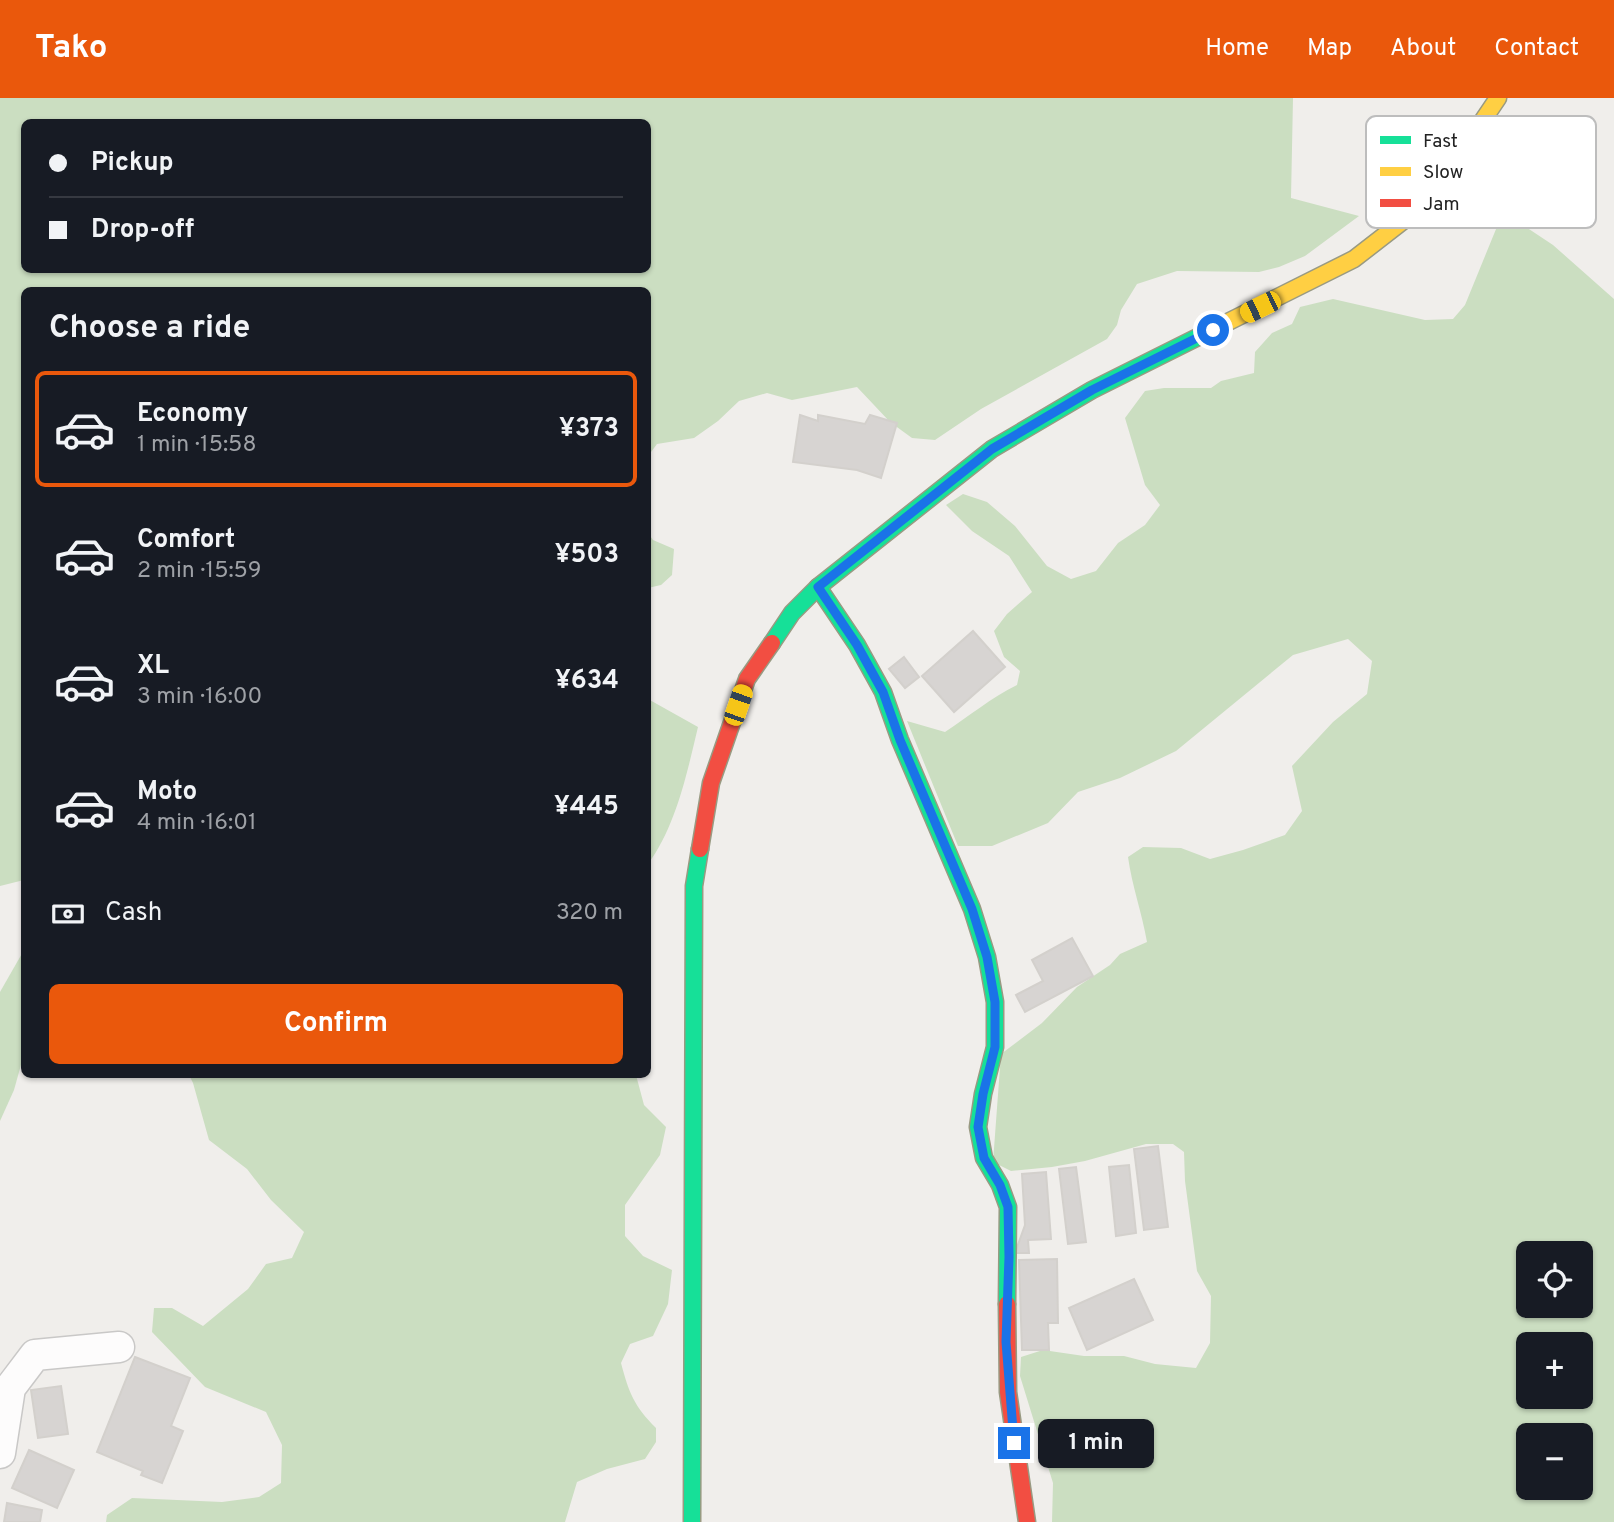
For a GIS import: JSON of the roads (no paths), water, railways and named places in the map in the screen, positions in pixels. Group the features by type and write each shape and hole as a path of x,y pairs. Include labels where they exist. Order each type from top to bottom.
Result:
{"street":[{"path":"1486,116 1498,98"},
{"path":"692,1522 694,886 711,783 747,679 792,613 818,587 992,449 1092,390 1354,260 1394,228"},
{"path":"818,587 857,645 883,692 900,740 972,909 987,957 995,1002 995,1047 978,1127 984,1158 1000,1185 1008,1207 1008,1392 1027,1522"},
{"path":"0,1453 10,1388 34,1355 119,1347"}]}
